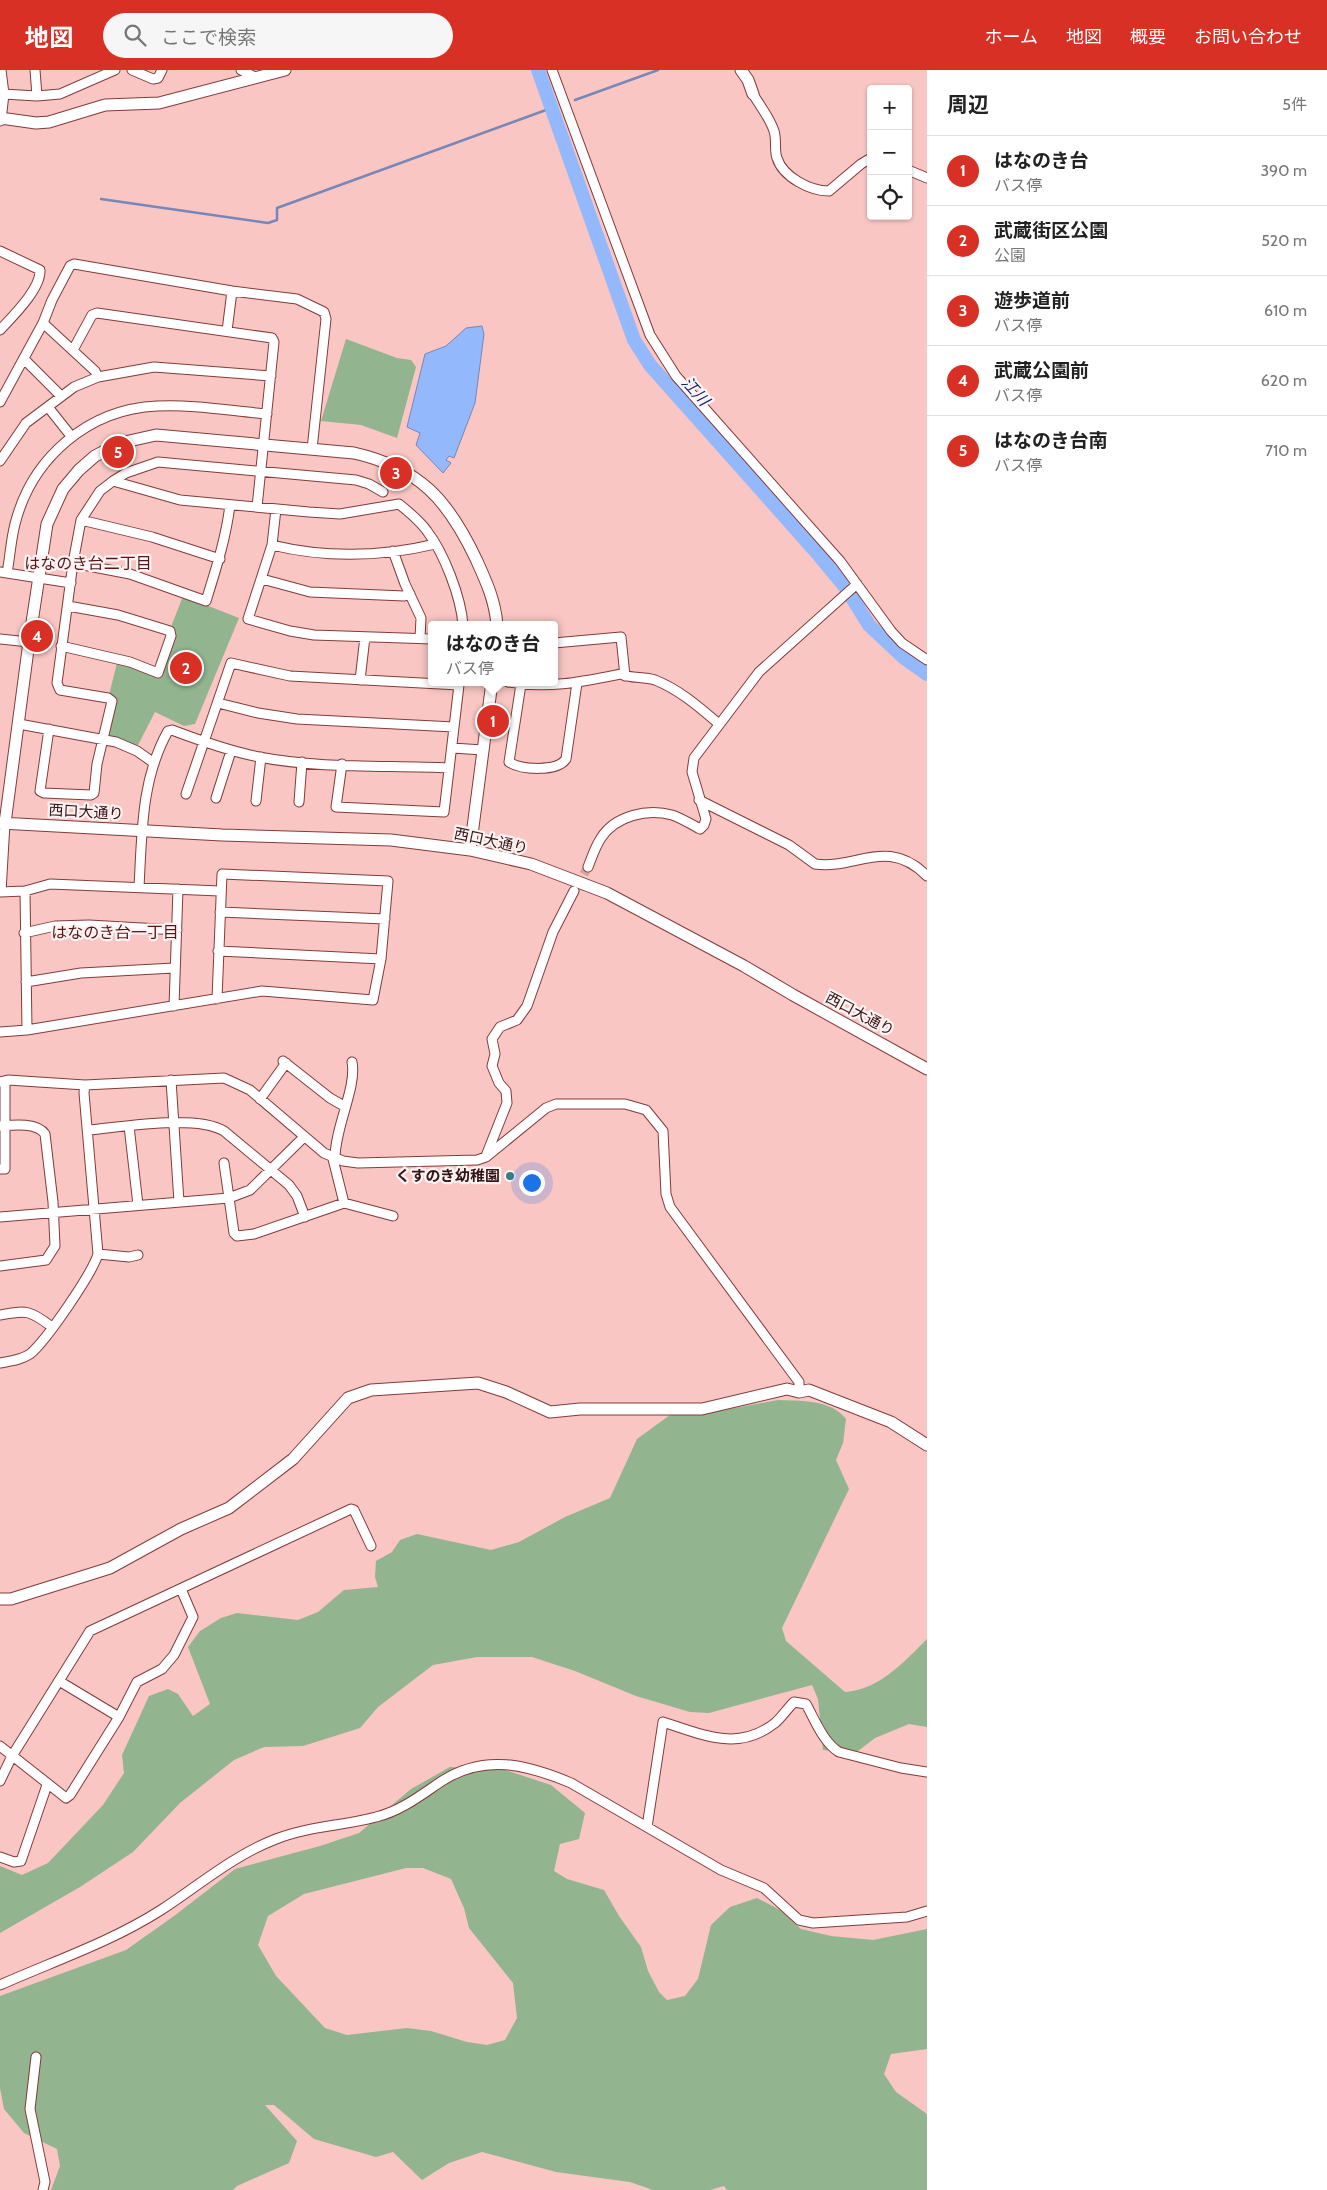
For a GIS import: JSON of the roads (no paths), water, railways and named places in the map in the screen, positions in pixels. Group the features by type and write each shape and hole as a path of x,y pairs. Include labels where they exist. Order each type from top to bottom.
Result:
{"street":[{"path":"0,70 3,94 0,119 36,123 50,122 105,104 159,102 285,70"},
{"path":"35,70 38,96"},
{"path":"3,94 38,96 68,92 115,70"},
{"path":"132,70 153,79 158,78 162,70"},
{"path":"241,70 255,77"},
{"path":"552,70 650,335 657,348 676,376 840,561 902,643 927,660"},
{"path":"741,70 775,134 776,156 785,174 820,191 829,191 867,160"},
{"path":"912,172 927,178"},
{"path":"0,251 40,270 40,273 35,286 19,310 0,330"},
{"path":"0,402 44,323 52,300 70,266 74,264 232,291 297,299 324,312 326,319 312,449"},
{"path":"227,331 232,291"},
{"path":"73,350 92,315 97,312 270,336 274,339 257,507"},
{"path":"44,323 95,371 98,377"},
{"path":"24,359 61,396"},
{"path":"0,460 26,423 74,387 98,377 154,366 271,376"},
{"path":"71,583 4,572 15,524 27,491 41,467 71,436 108,416 146,406 183,406 267,414"},
{"path":"48,407 71,436"},
{"path":"220,891 50,884 25,890 0,892 3,823 47,524 64,488 95,456 120,444 156,435 354,453 374,457 407,472 432,490 447,508 463,531 493,596 496,621"},
{"path":"49,729 40,791 44,793 94,793 97,764 112,701 108,698 60,690 57,687 73,563 81,520 100,491 113,481 126,473 158,462 356,480 378,488 383,492"},
{"path":"113,481 180,500 276,509 340,514 399,504 428,531 457,595 463,621"},
{"path":"73,563 130,574 206,601 220,559 230,504"},
{"path":"276,509 272,545 248,619 290,631 314,635 428,639"},
{"path":"81,520 152,537 220,559"},
{"path":"272,545 293,550 331,554 372,554 414,549 435,544"},
{"path":"393,551 420,618 420,638"},
{"path":"262,579 310,592 404,596 410,594"},
{"path":"588,866 602,836 627,817 643,814 664,814 679,818 700,829 704,825 706,819 692,772 694,758 759,672 856,584"},
{"path":"62,646 130,662 158,673 172,636 170,631 148,622 68,606"},
{"path":"360,680 365,637"},
{"path":"558,643 621,637 625,676"},
{"path":"0,639 29,642"},
{"path":"186,794 232,663 290,676 428,683"},
{"path":"558,684 577,683 621,674 625,676 642,676 668,686 688,698 719,724"},
{"path":"521,686 509,762 541,768 556,766 563,763 566,759 577,683"},
{"path":"342,764 336,807 444,812 459,686"},
{"path":"470,850 491,686"},
{"path":"218,703 258,713 297,719 454,727"},
{"path":"18,724 116,742 137,750 154,763"},
{"path":"139,888 144,802 154,763 168,731 172,730 204,743 231,751 261,757 302,762 449,768"},
{"path":"452,748 483,750"},
{"path":"216,798 231,751"},
{"path":"256,801 261,757"},
{"path":"299,802 302,762"},
{"path":"700,800 789,845 815,864 839,863 881,855 909,862 918,867 927,876"},
{"name":"西口大通り","path":"3,823 142,831 391,840 470,850 531,864 607,893 744,966 927,1069"},
{"path":"0,1032 27,1030 217,999 262,991 373,1000 381,959 388,881 222,874 217,999"},
{"path":"174,1006 178,889"},
{"path":"25,890 24,933 27,1030"},
{"path":"486,1157 507,1103 506,1091 499,1084 492,1066 495,1054 492,1039 500,1027 516,1020 527,1006 553,932 574,891"},
{"path":"220,912 385,919"},
{"path":"24,933 62,926 176,930"},
{"path":"218,952 381,959"},
{"path":"26,982 81,973 174,968"},
{"path":"260,1098 284,1062 330,1098 344,1106"},
{"path":"344,1203 332,1159 335,1158 335,1142 353,1077 352,1062"},
{"path":"0,1169 5,1169 2,1126 2,1082 8,1080 86,1085 224,1078 242,1085 260,1098 324,1153 335,1158 358,1163 476,1160 486,1157 546,1108 556,1104 625,1104 646,1110 663,1131 666,1194 670,1206 799,1382 799,1392"},
{"path":"172,1080 179,1202"},
{"path":"0,1363 18,1360 30,1354 87,1278 98,1254 89,1130 84,1093 86,1085"},
{"path":"89,1130 173,1122 200,1123 220,1128 294,1191 305,1217"},
{"path":"0,1266 49,1258 55,1246 45,1134 39,1129 12,1124 2,1126"},
{"path":"129,1126 138,1205"},
{"path":"0,1217 229,1198 250,1190 304,1137"},
{"path":"224,1163 234,1233 237,1236 254,1234 344,1203 393,1216"},
{"path":"98,1254 130,1257 138,1255"},
{"path":"0,1315 22,1311 29,1312 36,1314 52,1327"},
{"path":"0,1599 11,1599 110,1568 181,1529 230,1508 293,1460 344,1401 357,1393 371,1390 478,1383 506,1392 550,1412 580,1409 702,1408 787,1389 799,1392 809,1390 882,1418 927,1445"},
{"path":"0,1782 12,1756 90,1631 351,1509 354,1510 371,1546"},
{"path":"0,1746 47,1785 66,1798 70,1795 119,1717 137,1682 162,1669 174,1655 193,1617 181,1589"},
{"path":"59,1681 119,1717"},
{"path":"647,1827 663,1722 725,1739 745,1739 777,1722 794,1702 798,1702 806,1704 833,1749 901,1768 927,1772"},
{"path":"0,1985 120,1933 161,1910 246,1854 276,1839 313,1828 376,1817 400,1808 462,1770 490,1764 510,1764 547,1773 571,1783 721,1870 742,1877 764,1888 799,1920 813,1923 907,1917 927,1911"},
{"path":"0,1857 14,1862 21,1861 47,1785"},
{"path":"36,2057 30,2109 45,2182 43,2190"}],"water":[{"path":"482,326 484,334 475,403 454,458 449,456 446,460 451,463 443,473 416,445 420,433 407,427 425,354 446,346 466,328"}],"waterway":[{"name":"江川","path":"538,70 634,340 650,365 818,554 846,588 869,625 903,657 927,674"},
{"path":"575,100 658,70"},
{"path":"101,199 268,223 277,220 277,208 557,106"}],"tunnel":[{"path":"577,886 588,867"}],"place":[{"name":"はなのき台南","path":"118,452"},
{"name":"遊歩道前","path":"396,473"},
{"name":"武蔵公園前","path":"37,636"},
{"name":"武蔵街区公園","path":"186,668"},
{"name":"はなのき台","path":"493,721"},
{"name":"くすのき幼稚園","path":"510,1176"}],"district":[{"name":"はなのき台二丁目","path":"88,563"},
{"name":"はなのき台一丁目","path":"115,932"}]}
